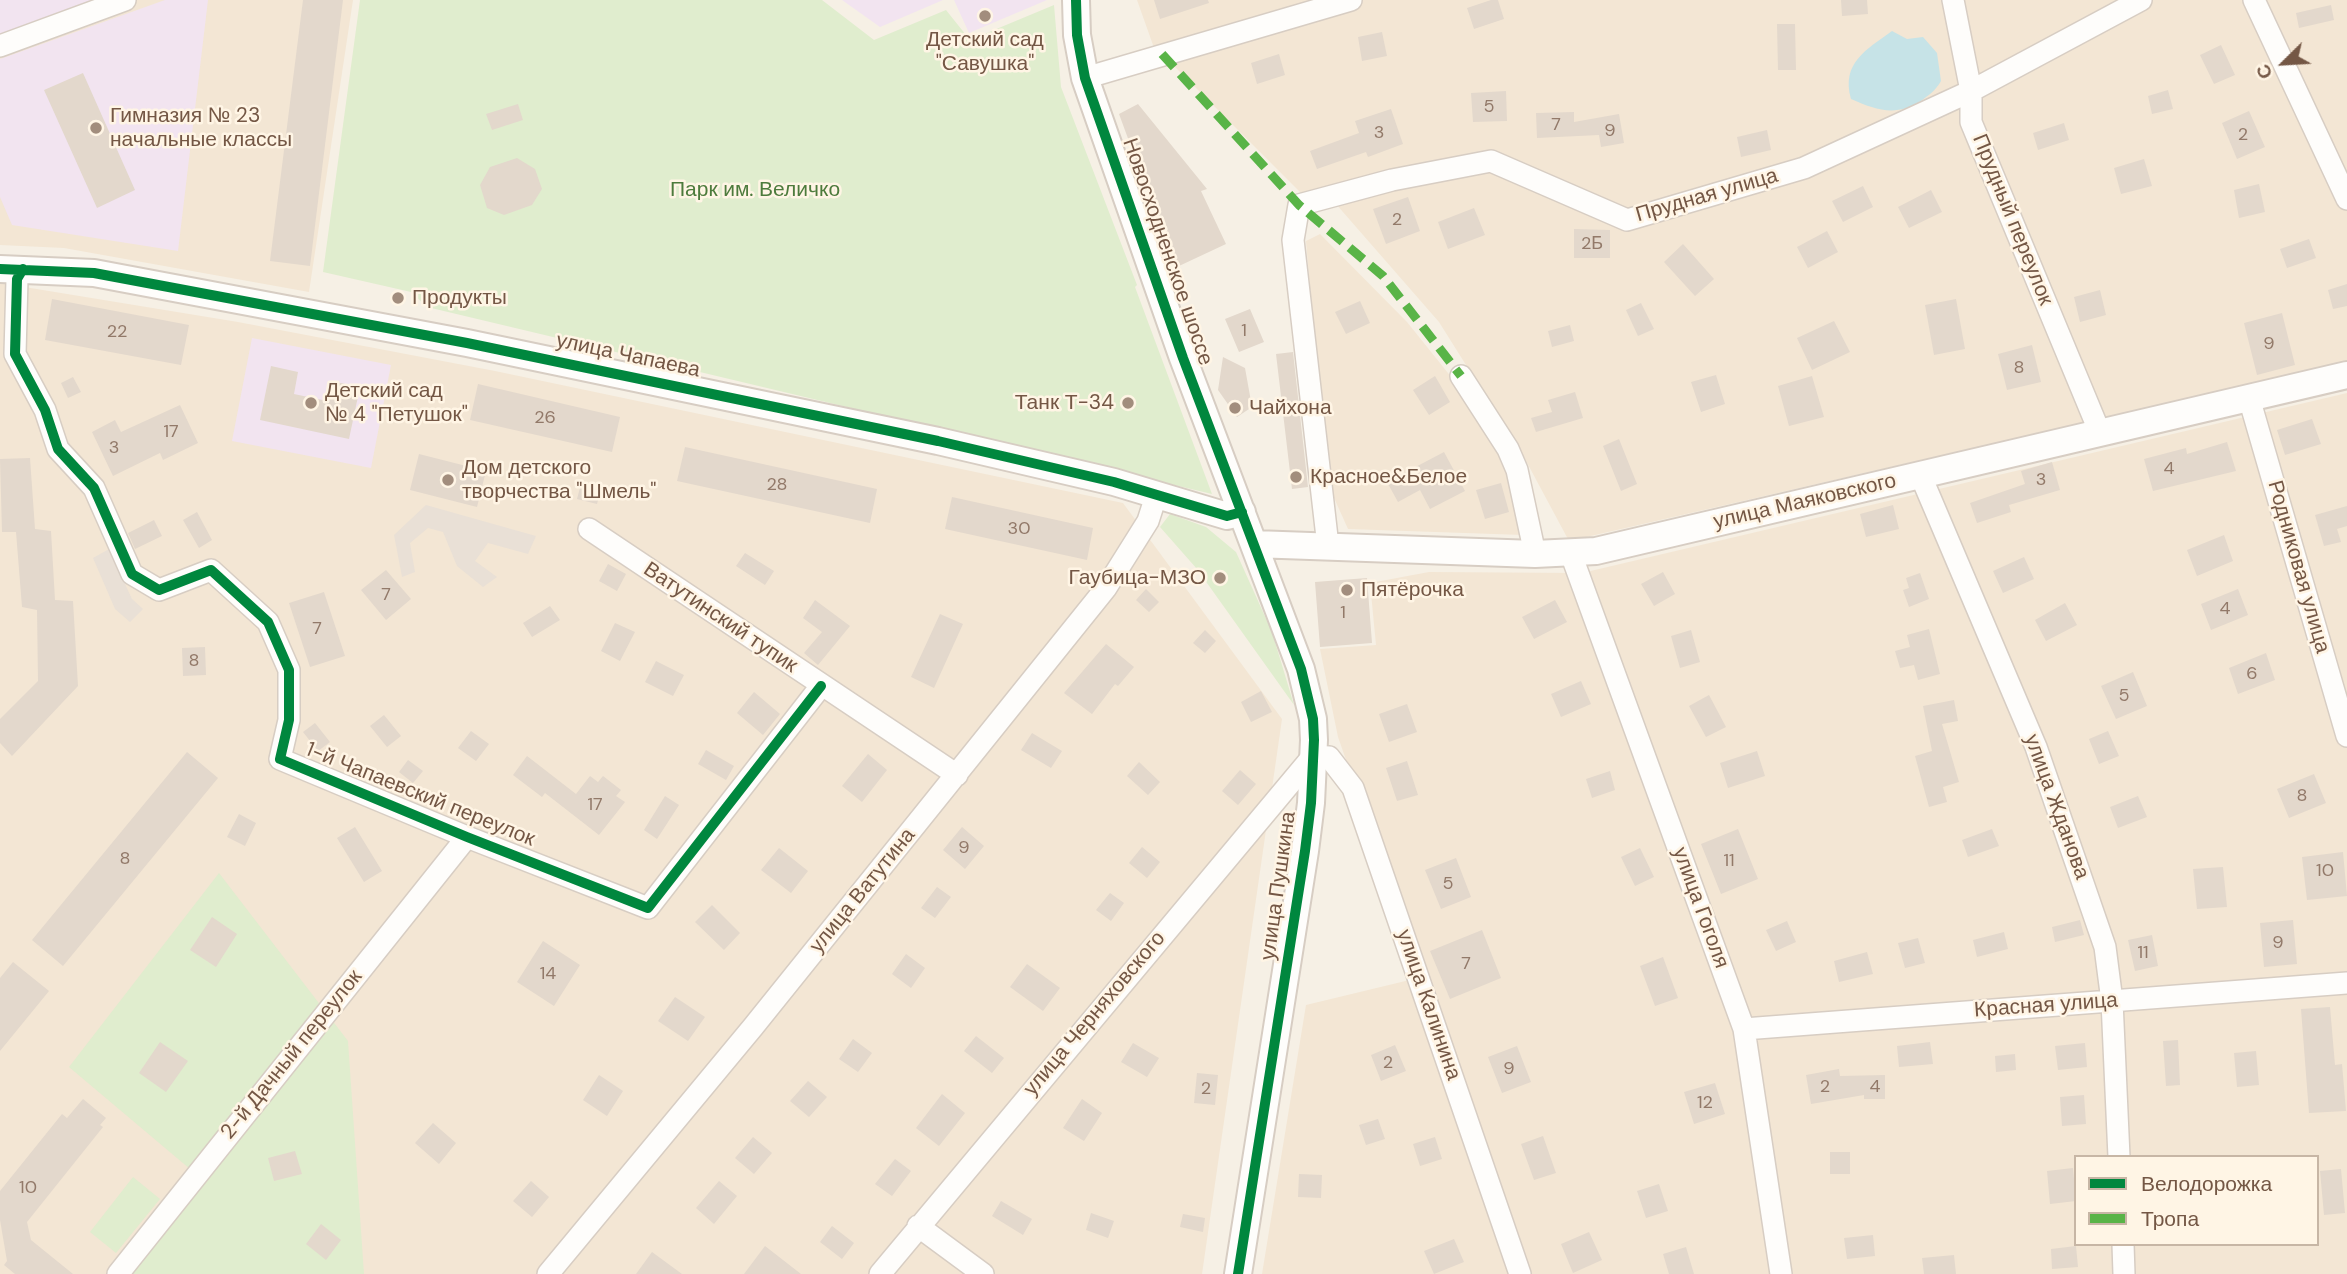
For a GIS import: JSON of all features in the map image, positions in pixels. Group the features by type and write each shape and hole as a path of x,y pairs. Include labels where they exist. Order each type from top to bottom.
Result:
{"street":[{"path":"0,46 125,0"},
{"name":"Новосходненское шоссе","path":"1076,0 1076,35 1085,79 1183,358 1242,513"},
{"path":"1085,79 1351,0"},
{"name":"Прудный переулок","path":"1953,0 1971,91 1971,122 2100,433"},
{"name":"Прудная улица","path":"1328,546 1293,240 1299,205 1392,180 1491,161 1627,220 1804,168 1971,91 2141,0"},
{"path":"2254,0 2347,199"},
{"name":"улица Чапаева","path":"11,269 93,273 467,343 951,444 1157,493 1227,516 1242,513"},
{"name":"1-й Чапаевский переулок","path":"11,269 17,279 15,355 45,410 58,449 94,488 132,574 159,590 211,570 268,622 289,670 289,720 280,759 467,837 648,908 821,687"},
{"name":"улица Маяковского","path":"1254,544 1535,554 1596,551 2347,375"},
{"path":"1461,376 1508,449 1517,470 1535,554"},
{"name":"Родниковая улица","path":"2249,398 2347,736"},
{"name":"улица Жданова","path":"1920,474 2036,747 2105,947 2112,1001 2119,1155"},
{"name":"улица Ватутина","path":"548,1274 753,1027 1107,588 1148,521 1157,493"},
{"name":"улица Пушкина","path":"1238,1274 1305,851 1313,756 1313,719 1301,670 1242,513"},
{"name":"Ватутинский тупик","path":"589,529 821,687 957,775"},
{"name":"улица Гоголя","path":"1571,554 1744,1029 1781,1274"},
{"name":"улица Черняховского","path":"880,1274 1313,756"},
{"name":"улица Калинина","path":"1313,756 1329,757 1353,788 1521,1274"},
{"name":"2-й Дачный переулок","path":"118,1274 467,837"},
{"name":"Красная улица","path":"1744,1029 2347,982"},
{"path":"918,1226 983,1274"},
{"path":"2123,1246 2124,1274"}],"shaded area":[{"path":"0,0 353,0 309,292 64,248 0,245"},
{"path":"0,0 96,0 0,35"},
{"name":"Гимназия № 23 начальные классы","path":"165,0 208,0 178,251 12,225 0,197 0,59"},
{"name":"Детский сад \"Савушка\"","path":"842,0 943,0 880,27"},
{"name":"Детский сад \"Савушка\"","path":"954,0 1047,0 969,33"},
{"path":"1137,0 2347,0 2347,362 1569,541 1525,459 1439,322 1322,188 1303,195 1153,45"},
{"path":"1320,234 1407,322 1452,378 1509,468 1523,535 1348,529 1326,480 1306,241"},
{"path":"0,283 238,322 495,371 1123,503 1282,719 1202,1274 0,1274"},
{"name":"Детский сад № 4 \"Петушок\"","path":"252,338 391,365 371,468 232,441"},
{"path":"2347,393 2347,1274 1262,1274 1306,1005 1422,977 1338,737 1320,649 1376,645 1370,583 1429,572 1582,573"},
{"path":"426,505 536,536 528,554 488,543 475,561 497,577 483,587 457,566 443,532 428,528 410,543 415,572 402,577 394,535"},
{"path":"109,549 132,599 143,609 130,622 115,609 93,558"}],"green space":[{"name":"Парк им. Величко","path":"360,0 822,0 874,40 946,10 970,40 1054,5 1061,87 1137,285 1135,287 1212,494 427,307 411,292 323,272"},
{"path":"1170,514 1206,527 1236,552 1272,632 1294,705 1197,569 1160,527"},
{"path":"219,873 348,1041 364,1274 130,1274 203,1180 69,1067"},
{"path":"133,1177 160,1199 116,1253 90,1232"}],"water":[{"path":"1892,31 1907,39 1923,37 1937,53 1941,81 1935,90 1921,101 1903,109 1878,109 1851,99 1849,87 1853,67 1865,51"}],"building":[{"path":"303,0 343,0 310,266 270,261"},
{"path":"1154,0 1208,0 1209,3 1160,19"},
{"path":"1498,0 1504,19 1474,29 1467,8"},
{"path":"1841,0 1867,0 1868,14 1842,16"},
{"path":"2331,5 2334,20 2299,28 2296,13"},
{"path":"1777,24 1795,24 1796,70 1778,70"},
{"path":"1382,32 1387,56 1362,61 1358,37"},
{"path":"2221,45 2235,75 2214,84 2200,55"},
{"path":"1279,54 1285,75 1257,84 1251,63"},
{"path":"83,73 135,190 97,208 44,90"},
{"path":"2168,90 2173,109 2152,114 2148,96"},
{"path":"1506,91 1507,121 1473,122 1471,93"},
{"path":"518,104 523,120 492,130 486,114"},
{"path":"1138,104 1207,189 1201,191 1226,244 1179,266 1158,220 1119,114"},
{"path":"1391,109 1403,144 1368,157 1366,152 1317,169 1310,151 1359,133 1355,121"},
{"path":"2249,111 2265,147 2237,159 2222,123"},
{"path":"1574,112 1574,122 1619,114 1624,143 1601,147 1599,135 1537,138 1536,113"},
{"path":"2064,123 2069,140 2038,150 2033,133"},
{"path":"1767,130 1771,150 1741,157 1737,137"},
{"path":"517,158 535,169 542,189 532,205 504,215 487,208 480,185 490,167"},
{"path":"2144,159 2152,186 2121,194 2114,168"},
{"path":"2259,184 2265,212 2239,218 2234,190"},
{"path":"1863,186 1873,207 1843,222 1832,201"},
{"path":"1931,190 1942,212 1909,228 1898,207"},
{"path":"1408,197 1420,231 1386,244 1373,209"},
{"path":"1474,208 1485,235 1448,249 1438,222"},
{"path":"1574,229 1610,230 1610,258 1574,258"},
{"path":"1827,231 1838,252 1808,268 1797,247"},
{"path":"2309,239 2316,258 2287,268 2280,249"},
{"path":"1683,244 1714,279 1695,296 1664,262"},
{"path":"2347,284 2347,306 2333,309 2328,290"},
{"path":"2100,290 2106,315 2080,322 2074,297"},
{"path":"52,299 189,325 181,365 45,340"},
{"path":"1956,299 1965,349 1934,355 1925,305"},
{"path":"1360,301 1370,323 1346,334 1335,312"},
{"path":"1641,303 1654,329 1638,336 1626,310"},
{"path":"1250,309 1264,342 1239,352 1225,319"},
{"path":"2282,313 2295,365 2257,375 2244,323"},
{"path":"1834,321 1850,352 1812,370 1797,338"},
{"path":"1570,325 1574,341 1552,347 1548,331"},
{"path":"2032,345 2041,382 2007,390 1998,354"},
{"path":"1293,352 1308,487 1292,489 1276,354"},
{"path":"1223,357 1245,368 1252,407 1237,417 1218,390"},
{"path":"271,366 298,372 294,394 327,401 331,381 360,387 349,439 260,420"},
{"path":"1716,375 1725,404 1701,412 1691,382"},
{"path":"1435,376 1450,402 1429,415 1413,390"},
{"path":"1812,376 1824,417 1789,426 1778,386"},
{"path":"73,377 81,392 68,398 61,383"},
{"path":"478,384 620,417 612,452 470,420"},
{"path":"1575,392 1583,418 1536,432 1531,418 1552,412 1548,400"},
{"path":"180,405 198,443 163,460 160,453 113,476 92,432 115,420 121,432"},
{"path":"2312,419 2321,444 2285,455 2277,430"},
{"path":"1619,439 1637,484 1621,491 1603,446"},
{"path":"2227,442 2236,471 2153,491 2144,459 2186,448 2187,454"},
{"path":"685,447 877,489 870,523 677,481"},
{"path":"1444,452 1465,491 1430,509 1420,490 1398,502 1387,482"},
{"name":"Дом детского творчества \"Шмель\"","path":"419,454 486,471 477,507 410,490"},
{"path":"30,458 35,529 51,531 55,600 73,601 78,686 12,756 0,743 0,719 38,681 37,610 22,607 16,532 2,532 0,459"},
{"path":"2052,462 2060,490 2009,505 2011,512 1977,523 1970,503 2025,484 2021,471"},
{"path":"1501,483 1509,512 1485,519 1476,490"},
{"path":"581,484 601,489 597,504 577,499"},
{"path":"952,497 1093,528 1087,560 945,529"},
{"path":"1893,505 1899,529 1866,537 1860,514"},
{"path":"2347,506 2347,526 2337,529 2341,542 2324,546 2315,515"},
{"path":"197,512 212,540 199,548 183,520"},
{"path":"154,520 162,536 135,549 128,533"},
{"path":"2224,535 2233,561 2197,576 2187,550"},
{"path":"745,553 774,571 765,585 736,566"},
{"path":"2024,557 2034,579 2003,593 1993,571"},
{"path":"608,564 626,574 617,591 599,581"},
{"path":"386,570 411,599 386,620 361,590"},
{"path":"1663,572 1675,594 1654,606 1641,584"},
{"path":"1920,573 1929,599 1909,607 1903,590 1909,588 1906,578"},
{"path":"1367,578 1372,643 1320,647 1315,582"},
{"path":"1146,589 1159,602 1149,612 1136,600"},
{"path":"2238,589 2248,615 2211,630 2201,604"},
{"path":"324,592 345,656 310,667 289,603"},
{"path":"815,600 850,626 818,665 804,653 822,632 803,618"},
{"path":"1555,600 1567,622 1534,639 1522,617"},
{"path":"2065,603 2077,625 2046,641 2035,620"},
{"path":"550,606 560,620 532,637 523,623"},
{"path":"940,614 963,624 934,688 911,677"},
{"path":"615,623 635,632 620,661 601,651"},
{"path":"1929,629 1940,674 1918,680 1914,665 1900,668 1895,651 1910,647 1907,635"},
{"path":"1205,630 1216,641 1205,653 1193,643"},
{"path":"1691,630 1700,662 1680,668 1671,636"},
{"path":"1106,644 1134,667 1118,686 1115,684 1092,714 1064,693"},
{"path":"205,647 206,675 183,676 182,648"},
{"path":"2266,653 2275,680 2238,694 2229,668"},
{"path":"656,661 684,675 673,696 645,682"},
{"path":"2133,672 2147,706 2116,719 2101,686"},
{"path":"1581,681 1591,704 1561,717 1551,694"},
{"path":"1261,691 1272,712 1251,722 1241,702"},
{"path":"754,692 780,714 763,735 737,713"},
{"path":"1709,695 1726,727 1706,737 1689,706"},
{"path":"1954,700 1958,721 1942,724 1959,782 1943,787 1947,802 1929,807 1915,756 1932,751 1923,706"},
{"path":"1407,704 1417,732 1389,742 1379,714"},
{"path":"384,715 401,736 387,747 370,726"},
{"path":"315,723 330,742 318,751 303,732"},
{"path":"471,731 489,744 476,761 458,748"},
{"path":"2108,731 2119,756 2099,764 2089,739"},
{"path":"1032,733 1062,751 1051,768 1021,750"},
{"path":"706,750 734,766 726,780 698,764"},
{"path":"1757,751 1765,776 1728,788 1720,763"},
{"path":"187,752 218,778 63,966 32,940"},
{"path":"868,754 887,770 862,802 842,786"},
{"path":"527,756 576,794 590,776 598,782 603,776 621,790 616,796 625,802 599,835 545,793 542,797 513,775"},
{"path":"408,760 423,771 413,783 399,772"},
{"path":"1407,761 1418,795 1397,801 1386,768"},
{"path":"1139,762 1160,782 1148,795 1127,776"},
{"path":"1240,770 1256,784 1238,805 1222,791"},
{"path":"1610,771 1615,790 1592,798 1586,779"},
{"path":"2314,774 2326,803 2289,818 2277,789"},
{"path":"665,796 679,805 657,839 644,830"},
{"path":"2138,796 2147,817 2118,828 2110,807"},
{"path":"239,814 256,823 245,846 227,837"},
{"path":"355,827 382,871 364,882 337,838"},
{"path":"962,827 984,846 965,869 943,850"},
{"path":"1738,829 1758,879 1721,894 1701,844"},
{"path":"1992,829 1999,846 1968,857 1962,840"},
{"path":"1142,847 1160,862 1147,878 1129,863"},
{"path":"779,848 808,871 791,893 761,870"},
{"path":"1640,848 1654,877 1635,886 1621,857"},
{"path":"2343,852 2347,896 2307,900 2302,857"},
{"path":"1456,858 1471,897 1441,909 1425,870"},
{"path":"2223,867 2227,907 2197,909 2193,869"},
{"path":"937,887 951,897 935,918 921,908"},
{"path":"1110,893 1124,903 1111,921 1096,910"},
{"path":"712,905 740,933 724,950 695,922"},
{"path":"212,917 237,934 216,967 190,950"},
{"path":"2080,920 2084,935 2055,942 2052,927"},
{"path":"2293,920 2297,964 2264,967 2260,923"},
{"path":"1787,921 1796,942 1776,951 1766,930"},
{"path":"1482,930 1501,978 1450,999 1430,951"},
{"path":"2004,932 2008,949 1977,957 1973,940"},
{"path":"2152,935 2158,966 2135,971 2128,940"},
{"path":"1918,938 1925,963 1905,968 1898,943"},
{"path":"543,941 580,965 554,1006 517,982"},
{"path":"1867,952 1873,974 1839,982 1834,961"},
{"path":"906,954 925,968 911,988 892,974"},
{"path":"1663,957 1678,998 1655,1006 1640,966"},
{"path":"13,962 49,991 0,1051 0,978"},
{"path":"1027,964 1060,988 1043,1011 1010,987"},
{"path":"675,997 705,1017 688,1041 658,1021"},
{"path":"2330,1007 2335,1065 2342,1064 2346,1111 2309,1113 2301,1009"},
{"path":"976,1036 1004,1058 992,1073 964,1051"},
{"path":"853,1039 872,1053 858,1072 839,1059"},
{"path":"2178,1040 2180,1085 2166,1086 2163,1041"},
{"path":"160,1042 188,1061 166,1092 139,1073"},
{"path":"1930,1042 1933,1064 1899,1067 1897,1046"},
{"path":"1133,1043 1159,1058 1147,1077 1121,1062"},
{"path":"2085,1043 2087,1067 2058,1070 2055,1046"},
{"path":"1395,1045 1406,1071 1381,1081 1371,1055"},
{"path":"1517,1046 1531,1082 1502,1093 1488,1057"},
{"path":"2256,1051 2259,1085 2237,1087 2234,1053"},
{"path":"2015,1054 2016,1070 1996,1072 1995,1056"},
{"path":"1839,1069 1840,1076 1885,1075 1885,1099 1864,1099 1864,1095 1811,1104 1806,1075"},
{"path":"1197,1073 1218,1075 1215,1105 1194,1103"},
{"path":"599,1075 623,1091 607,1116 583,1100"},
{"path":"808,1081 827,1097 809,1117 790,1101"},
{"path":"1715,1083 1725,1114 1694,1124 1684,1092"},
{"path":"942,1094 965,1113 939,1146 916,1128"},
{"path":"2084,1095 2086,1124 2062,1126 2060,1097"},
{"path":"83,1099 106,1118 100,1125 103,1127 27,1222 31,1240 73,1274 15,1274 4,1265 7,1261 0,1220 0,1191 62,1114 67,1118"},
{"path":"1082,1099 1102,1113 1084,1141 1063,1128"},
{"path":"1378,1119 1385,1139 1366,1145 1359,1125"},
{"path":"433,1123 456,1143 439,1164 415,1143"},
{"path":"1543,1136 1556,1173 1534,1180 1521,1144"},
{"path":"753,1137 772,1153 754,1174 735,1158"},
{"path":"1435,1137 1442,1159 1420,1166 1413,1144"},
{"path":"295,1151 302,1174 274,1181 268,1158"},
{"path":"1830,1152 1850,1152 1850,1174 1830,1174"},
{"path":"895,1159 911,1171 892,1196 875,1184"},
{"path":"2073,1168 2074,1201 2050,1204 2047,1171"},
{"path":"2341,1169 2345,1213 2324,1215 2320,1171"},
{"path":"1299,1174 1322,1175 1321,1198 1298,1197"},
{"path":"531,1181 549,1197 532,1217 513,1201"},
{"path":"719,1181 737,1196 714,1224 696,1208"},
{"path":"1659,1184 1668,1211 1646,1218 1637,1191"},
{"path":"1001,1201 1032,1219 1023,1235 992,1216"},
{"path":"1091,1213 1114,1221 1108,1238 1086,1230"},
{"path":"1183,1214 1205,1218 1203,1232 1180,1227"},
{"path":"321,1224 341,1240 326,1260 306,1244"},
{"path":"832,1226 854,1243 842,1259 820,1242"},
{"path":"1589,1232 1602,1260 1573,1273 1561,1244"},
{"path":"1873,1235 1875,1256 1847,1259 1844,1238"},
{"path":"1454,1239 1464,1262 1434,1274 1424,1251"},
{"path":"765,1246 801,1274 744,1274"},
{"path":"2076,1246 2078,1267 2052,1269 2051,1249"},
{"path":"1686,1247 1694,1274 1669,1274 1663,1254"},
{"path":"652,1252 682,1274 636,1274"},
{"path":"1954,1255 1956,1274 1924,1274 1922,1258"}],"marked path":[{"path":"1162,54 1299,205 1383,276 1461,376"}],"cycle path":[{"path":"1076,0 1077,35 1085,78 1183,358 1301,669 1313,719 1311,803 1305,851 1238,1274"},
{"path":"0,269 94,273 467,343 938,441 1114,482 1227,516 1242,512"},
{"path":"23,269 17,279 15,354 45,410 58,449 94,488 132,574 159,590 211,570 268,622 289,670 289,720 280,759 467,837 648,908 821,686"}],"place":[{"name":"Детский сад \"Савушка\"","path":"985,16"},
{"name":"Гимназия № 23 начальные классы","path":"96,128"},
{"name":"Продукты","path":"398,298"},
{"name":"Детский сад № 4 \"Петушок\"","path":"311,403"},
{"name":"Танк Т-34","path":"1128,403"},
{"name":"Чайхона","path":"1235,408"},
{"name":"Красное&Белое","path":"1296,477"},
{"name":"Дом детского творчества \"Шмель\"","path":"448,480"},
{"name":"Гаубица-МЗО","path":"1220,578"},
{"name":"Пятёрочка","path":"1347,590"}]}
